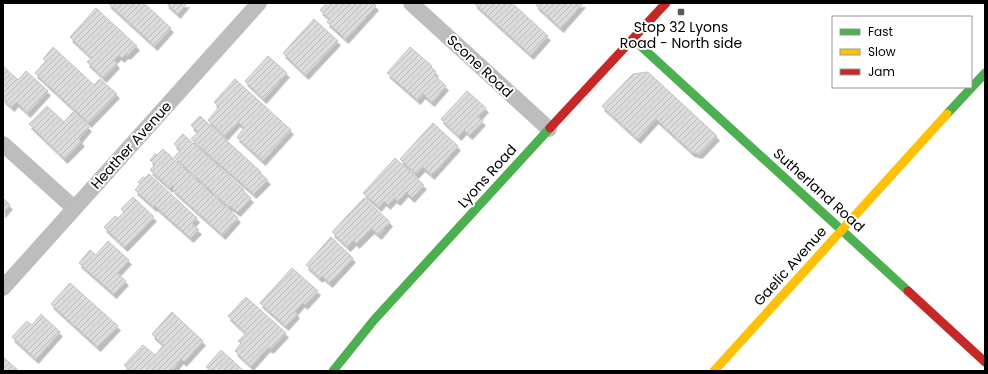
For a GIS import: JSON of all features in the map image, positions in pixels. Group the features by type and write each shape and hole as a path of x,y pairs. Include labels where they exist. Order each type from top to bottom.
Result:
{"street":[{"name":"Heather Avenue","path":"3,288 259,3"},
{"name":"Scone Road","path":"411,3 549,129"},
{"name":"Lyons Road","path":"333,371 374,320 666,3"},
{"name":"Sutherland Road","path":"633,40 842,229 985,362"},
{"name":"Gaelic Avenue","path":"972,87 985,73"},
{"name":"Gaelic Avenue","path":"714,371 971,88"},
{"path":"3,144 74,208"}],"building":[{"path":"108,3 144,3 171,28 155,46"},
{"path":"166,3 187,3 178,14"},
{"path":"327,3 373,3 376,6 346,39 327,22 330,19 320,10"},
{"path":"474,3 512,3 548,36 531,55"},
{"path":"537,3 583,3 561,28 536,5"},
{"path":"96,8 137,46 128,55 126,54 122,58 119,55 114,60 117,64 104,78 87,62 92,58 70,37"},
{"path":"314,19 338,41 306,75 283,53"},
{"path":"53,47 94,85 100,79 117,94 89,123 35,73 46,61 43,59"},
{"path":"410,47 432,66 431,67 436,72 434,75 446,86 432,102 423,94 418,100 387,73"},
{"path":"268,56 287,73 264,99 245,81"},
{"path":"3,66 18,80 26,71 48,91 28,113 16,102 12,107 3,99"},
{"path":"648,72 717,136 700,154 692,152 656,119 638,139 602,106 633,74"},
{"path":"235,79 291,130 263,161 237,137 244,128 238,122 225,136 208,120 219,107 214,102"},
{"path":"467,91 486,108 478,117 483,121 470,135 464,130 459,136 441,119"},
{"path":"47,106 64,122 73,112 89,127 79,139 82,142 65,159 29,124"},
{"path":"200,116 268,180 254,194 191,139 198,132 191,125"},
{"path":"433,123 458,146 432,175 423,167 416,174 400,159"},
{"path":"183,134 251,198 238,212 230,206 229,207 174,157 181,150 174,144"},
{"path":"163,149 238,218 223,235 172,189 175,186 173,185 170,188 150,170 155,165 150,160 155,154 157,155"},
{"path":"395,158 424,185 412,198 406,192 398,201 394,198 388,205 384,201 379,207 363,193"},
{"path":"149,174 197,218 192,224 199,230 191,238 135,190 140,184 138,182"},
{"path":"133,197 154,217 125,247 104,227 115,216 118,218 124,212 121,209"},
{"path":"3,198 10,205 3,213"},
{"path":"364,198 390,222 379,235 372,229 357,244 354,241 348,247 332,232"},
{"path":"331,237 353,258 330,283 322,276 320,278 306,265"},
{"path":"108,241 129,260 117,273 126,281 114,294 79,263 90,250 96,255"},
{"path":"292,268 318,291 305,305 303,302 295,311 297,314 286,326 260,303"},
{"path":"70,283 118,326 98,347 51,304"},
{"path":"246,297 286,333 271,349 268,347 251,366 235,351 241,343 238,341 246,333 228,316"},
{"path":"172,312 203,341 184,362 181,359 172,371 130,371 124,365 143,345 155,355 164,345 152,334"},
{"path":"41,314 60,332 36,359 12,337 27,321 32,325"},
{"path":"221,350 244,371 211,371 206,367"},
{"path":"3,357 19,371 3,371"}],"traffic: fast":[{"path":"633,39 908,291"},
{"path":"972,87 985,73"},
{"path":"947,114 971,88"},
{"path":"333,371 374,320 550,128"}],"traffic: slow":[{"path":"714,371 947,114"}],"traffic: jam":[{"path":"550,128 666,3"},
{"path":"908,291 985,362"}],"place":[{"name":"Stop 32 Lyons Road - North side","path":"681,12"}]}
